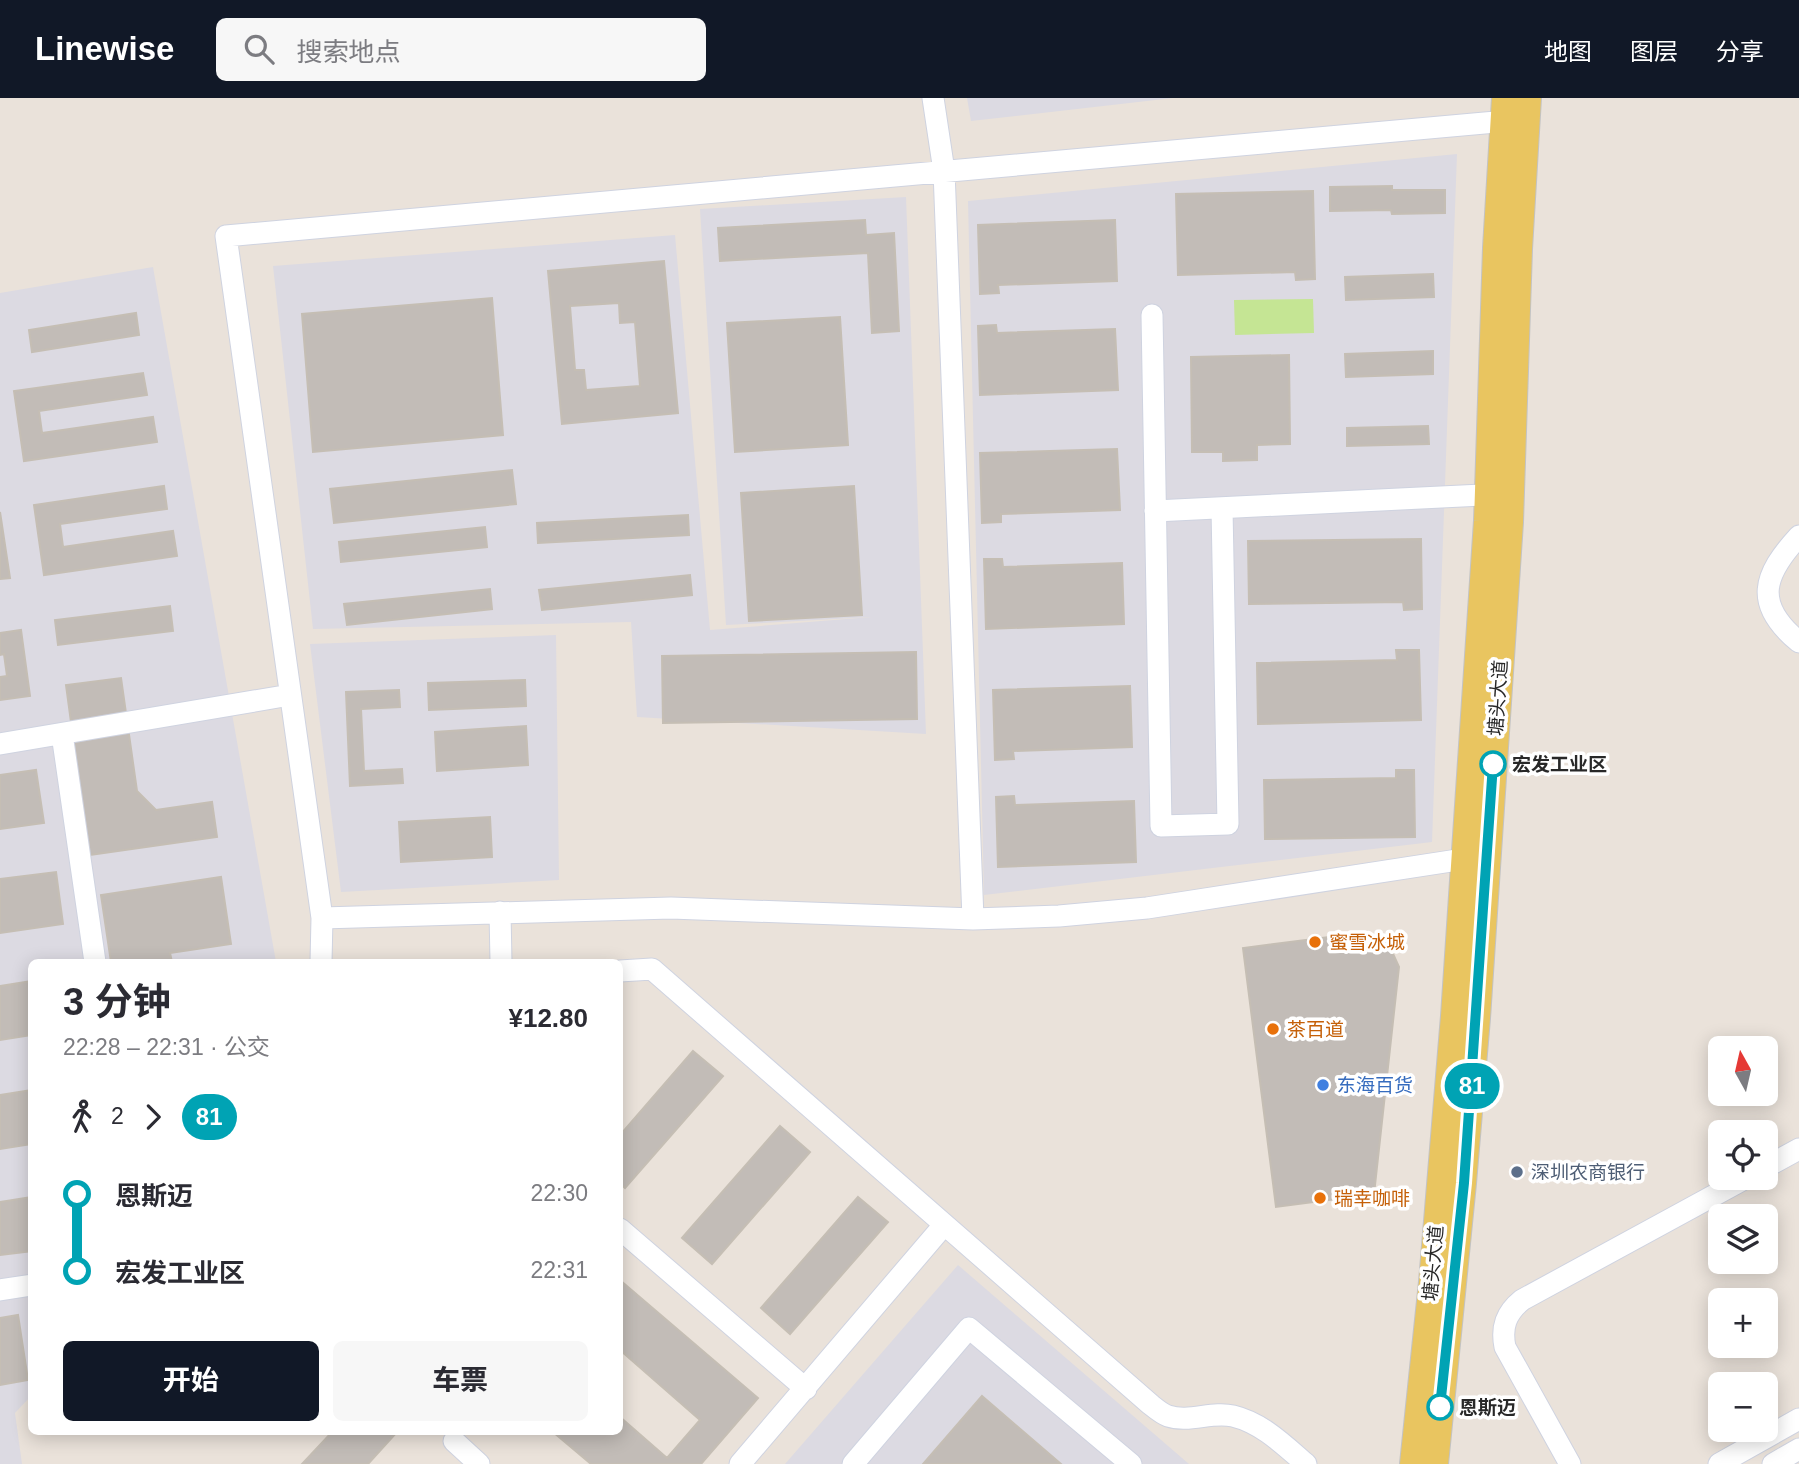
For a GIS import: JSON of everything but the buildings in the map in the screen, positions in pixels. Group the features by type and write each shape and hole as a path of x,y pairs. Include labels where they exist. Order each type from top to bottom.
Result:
{"main road":[{"name":"塘头大道","path":"1435,1464 1464,1183 1476,857 1499,494 1519,249 1516,109"},
{"name":"塘头大道","path":"1413,1464 1476,857"}],"street":[{"path":"933,98 944,171 972,919"},
{"path":"321,959 322,918 226,236 944,171 1516,109"},
{"path":"1152,315 1161,826 1228,824 1222,508"},
{"path":"1155,511 1499,494"},
{"path":"1799,536 1771,572 1768,593 1773,613 1785,630 1799,642"},
{"path":"0,744 290,695"},
{"path":"62,734 95,959"},
{"path":"322,918 671,908 972,919 1059,916 1147,908 1476,857"},
{"path":"500,912 501,959"},
{"path":"623,971 652,970 1150,1404 1168,1416 1183,1418 1217,1414 1234,1416 1256,1424 1306,1464"},
{"path":"1778,1160 1799,1149"},
{"path":"1570,1464 1505,1347 1503,1337 1507,1316 1522,1300 1724,1190"},
{"path":"740,1464 944,1225"},
{"path":"623,1232 806,1389"},
{"path":"0,1290 28,1286"},
{"path":"853,1464 969,1328 1131,1464"},
{"path":"1719,1464 1799,1419"},
{"path":"454,1441 479,1464"},
{"path":"1773,1464 1799,1450"}],"shaded area":[{"path":"967,98 1173,98 971,121"},
{"path":"1457,154 1432,842 984,895 968,201"},
{"path":"906,197 926,734 637,717 631,622 313,629 273,266 675,235 710,630 871,617 726,625 700,209"},
{"path":"153,267 275,959 28,959 28,1399 15,1413 22,1464 0,1464 0,293"},
{"path":"556,635 559,880 341,892 310,644"},
{"path":"958,1265 1189,1464 785,1464"}],"green space":[{"path":"1313,299 1314,333 1235,335 1234,300"}],"bus line":[{"name":"81","path":"1440,1407 1464,1183 1493,764"}],"place":[{"name":"宏发工业区","path":"1493,764"},
{"name":"蜜雪冰城","path":"1315,942"},
{"name":"茶百道","path":"1273,1029"},
{"name":"东海百货","path":"1323,1085"},
{"name":"深圳农商银行","path":"1517,1172"},
{"name":"瑞幸咖啡","path":"1320,1198"},
{"name":"恩斯迈","path":"1440,1407"}]}
